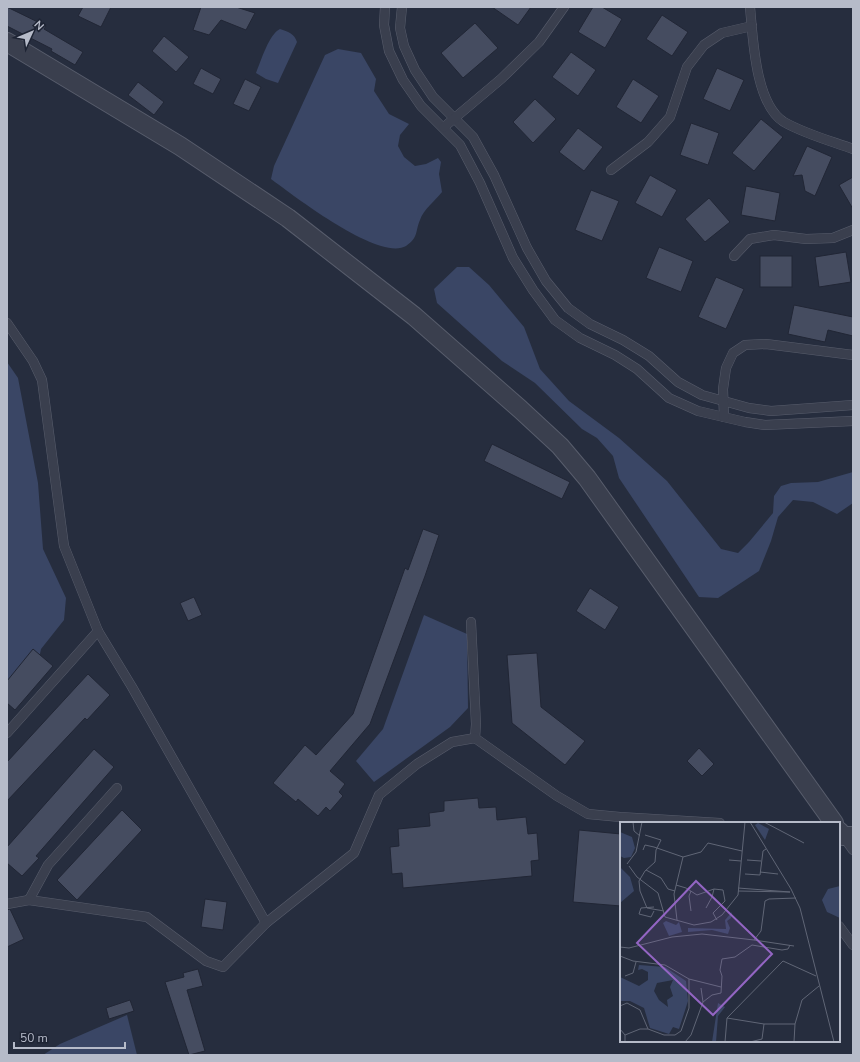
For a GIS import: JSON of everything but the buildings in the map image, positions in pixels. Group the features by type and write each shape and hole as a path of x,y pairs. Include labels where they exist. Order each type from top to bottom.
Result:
{"street":[{"path":"7,42 180,146 288,218 414,316 560,446 596,491 835,822"}],"lane":[{"path":"385,7 384,25 389,51 403,80 421,106 444,127 460,145 477,177 513,258 533,290 555,320 580,338 615,355 637,369 669,398 698,411 765,425 853,421"},
{"path":"402,7 400,28 404,46 412,64 433,97 473,137 494,175 527,248 546,281 568,308 590,324 623,340 649,356 678,382 702,395 749,408 771,411 853,405"},
{"path":"444,127 501,78 539,42 564,7"},
{"path":"750,7 760,82 768,103 783,121 853,149"},
{"path":"611,170 648,142 670,117 687,66 704,45 722,33 752,26"},
{"path":"734,256 750,239 774,235 806,238 833,238 853,230"},
{"path":"7,323 34,360 42,380 64,546 98,631 132,687 266,923"},
{"path":"724,417 723,389 726,368 733,353 745,345 766,344 853,355"},
{"path":"471,622 476,724 475,738"},
{"path":"7,733 98,631"},
{"path":"7,904 29,900 147,917 206,961 223,967 266,923 354,853 379,795 417,764 452,742 475,738 557,796 588,814 705,822"},
{"path":"29,900 48,865 117,788"},
{"path":"842,831 853,850"},
{"path":"840,927 853,945"}],"water":[{"path":"280,29 292,35 297,42 278,83 266,79 256,73 272,36"},
{"path":"338,49 361,53 376,79 374,91 389,114 409,124 400,135 398,146 404,157 415,166 426,164 438,158 441,162 439,174 442,192 422,216 418,224 415,237 406,246 393,248 377,245 357,236 316,211 271,179 274,166 325,55"},
{"path":"457,267 469,267 489,285 524,327 540,369 569,401 619,438 667,481 721,549 738,553 749,542 773,513 774,496 781,486 791,483 818,482 853,472 853,503 837,514 813,502 793,500 778,517 771,541 759,571 718,598 699,597 619,478 613,456 597,438 582,429 535,383 502,361 437,303 434,289"},
{"path":"7,362 18,378 38,483 43,549 66,598 64,620 41,649 37,668 7,702"},
{"path":"424,615 467,634 468,708 450,727 374,782 356,761 383,729"},
{"path":"127,1015 137,1055 43,1055 60,1044"}]}
